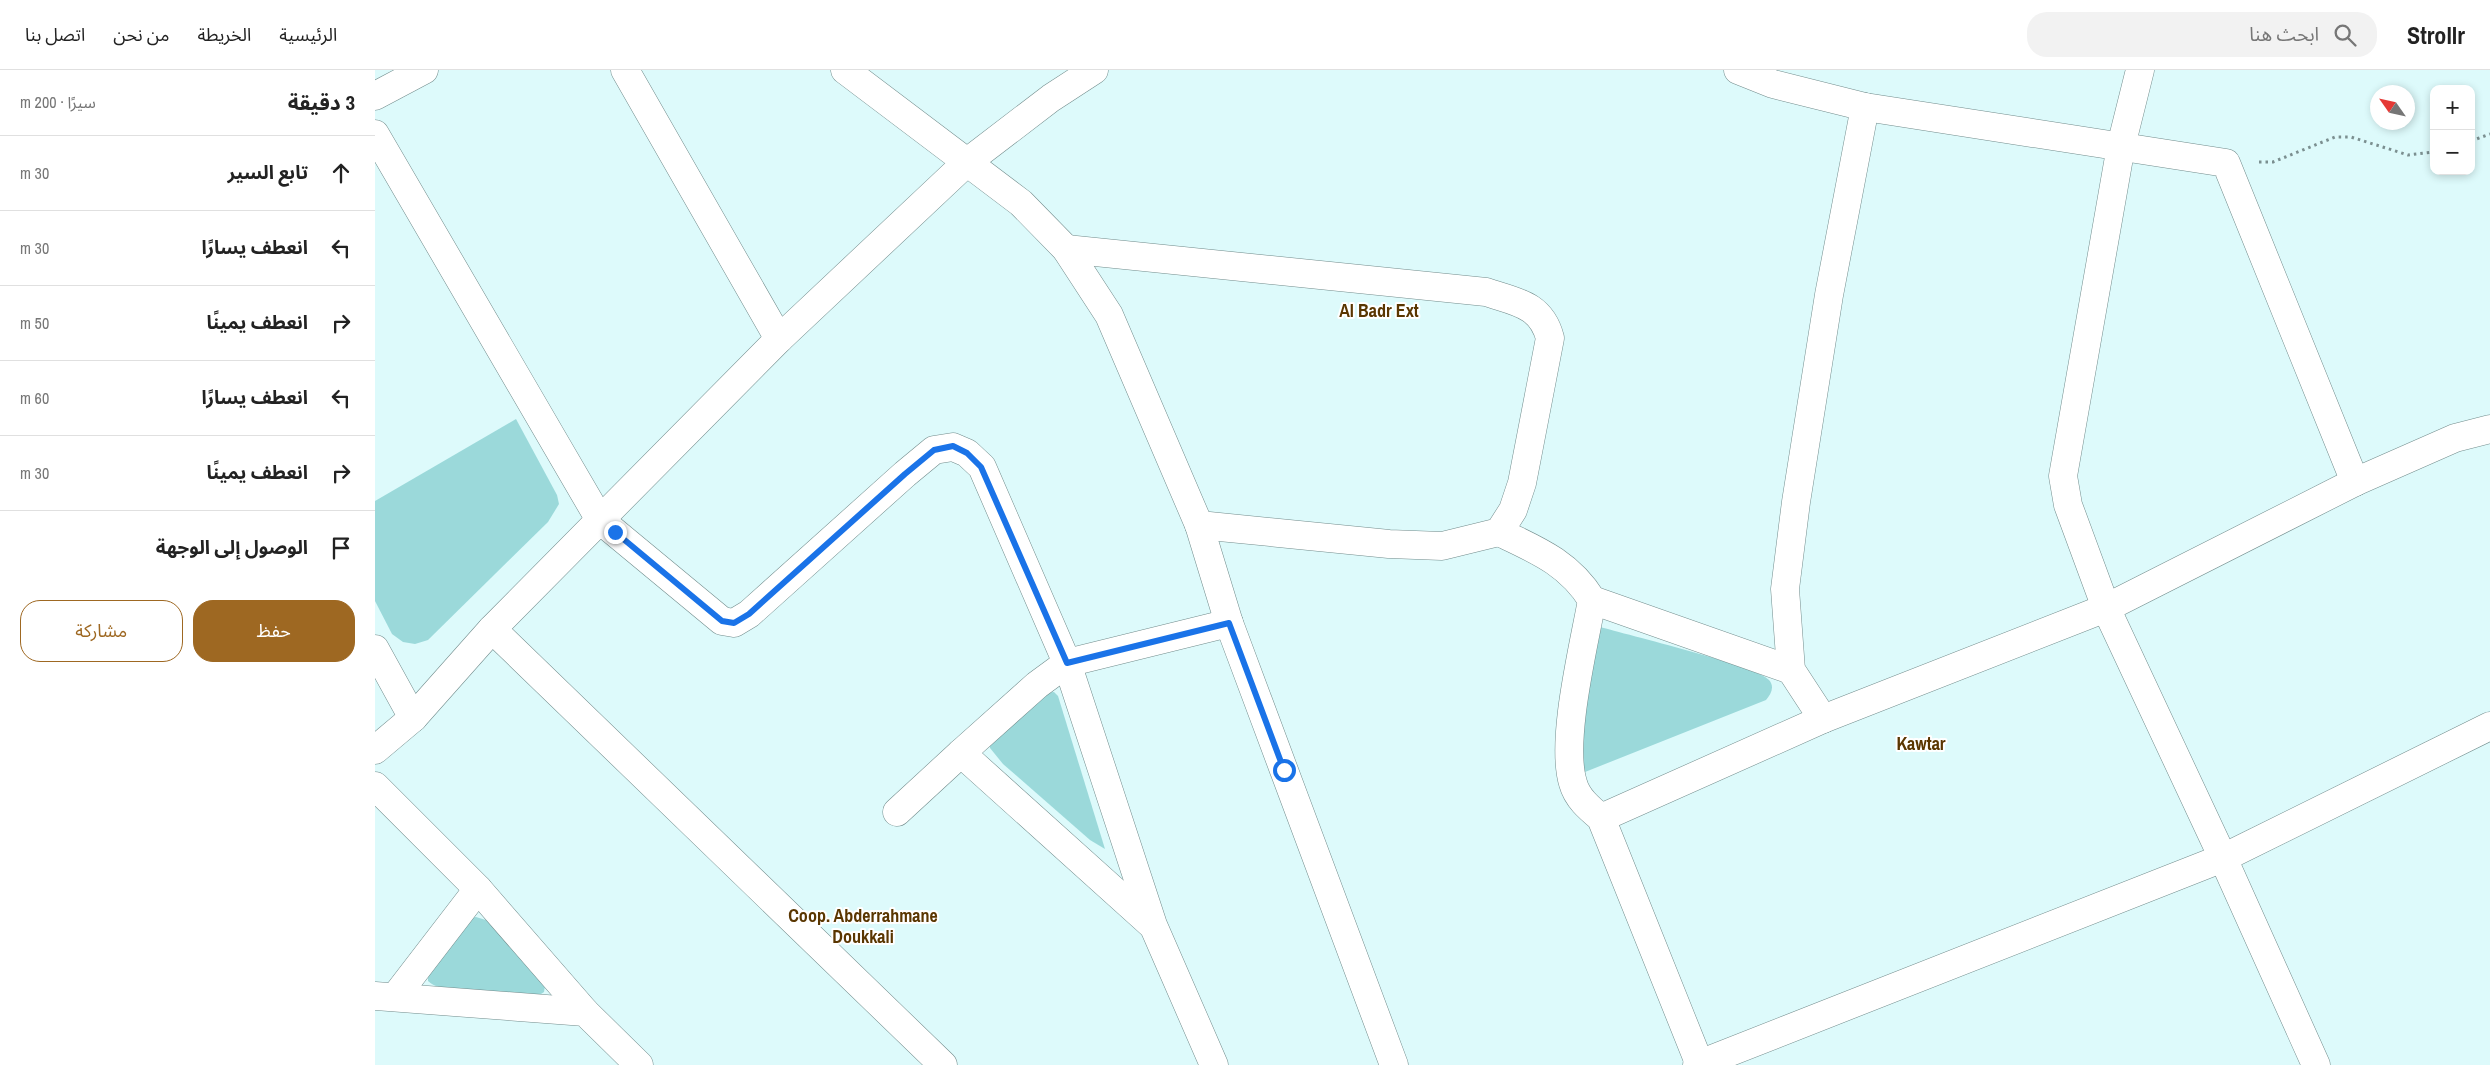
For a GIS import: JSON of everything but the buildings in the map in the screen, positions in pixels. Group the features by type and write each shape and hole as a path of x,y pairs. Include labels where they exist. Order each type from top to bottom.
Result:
{"street":[{"path":"375,96 424,70"},
{"path":"625,70 779,339"},
{"path":"845,70 1021,203 1066,249 1109,315 1199,525 1229,623 1394,1065"},
{"path":"375,750 413,718 492,629 779,339 966,163 1051,98 1094,70"},
{"path":"1738,70 1773,84 1865,107 2226,162 2355,482"},
{"path":"2140,70 2121,146 2063,476 2068,505 2106,608 2317,1065"},
{"path":"1823,719 1791,670 1785,589 1796,502 1829,295 1865,107"},
{"path":"375,134 601,520 722,621 734,623 749,614 934,450 953,446 967,453 981,467 1067,663 1153,925 1214,1065"},
{"path":"1066,249 1486,292 1517,302 1539,313 1546,323 1550,338 1522,483 1513,510 1499,532"},
{"path":"1601,818 1823,719 2106,608 2355,482 2455,438 2490,429"},
{"path":"1199,525 1389,544 1442,546 1499,532 1529,546 1567,568 1582,583 1592,600 1574,706 1569,752 1573,783 1583,802 1601,818 1699,1065 2223,858 2490,726"},
{"path":"1592,600 1791,670"},
{"path":"897,812 1037,685 1067,663 1229,623"},
{"path":"492,629 943,1065"},
{"path":"375,649 413,718"},
{"path":"961,753 1153,925"},
{"path":"375,786 478,889 585,1012 639,1065"},
{"path":"385,997 478,889"},
{"path":"385,997 585,1012"}],"path":[{"path":"2475,140 2490,134"},
{"path":"2226,162 2273,162 2335,137 2351,137 2408,155 2430,152"}],"shaded area":[{"path":"516,419 557,495 559,504 548,522 428,640 415,644 403,642 392,634 375,601 375,501"},
{"path":"1600,627 1742,667 1760,674 1769,680 1772,685 1771,693 1766,700 1585,772 1577,764 1591,647"},
{"path":"1054,692 1058,696 1105,849 1090,840 1003,764 990,748 990,740 1045,693"},
{"path":"476,917 489,921 545,986 544,992 538,996 464,993 437,986 428,981 428,973 469,918"}],"district":[{"name":"Al Badr Ext","path":"1379,310"},
{"name":"Kawtar","path":"1921,743"},
{"name":"Coop. Abderrahmane Doukkali","path":"863,925"}],"route":[{"path":"615,532 722,621 734,623 749,614 934,450 953,446 967,453 981,467 1067,663 1229,623 1284,770"}]}
